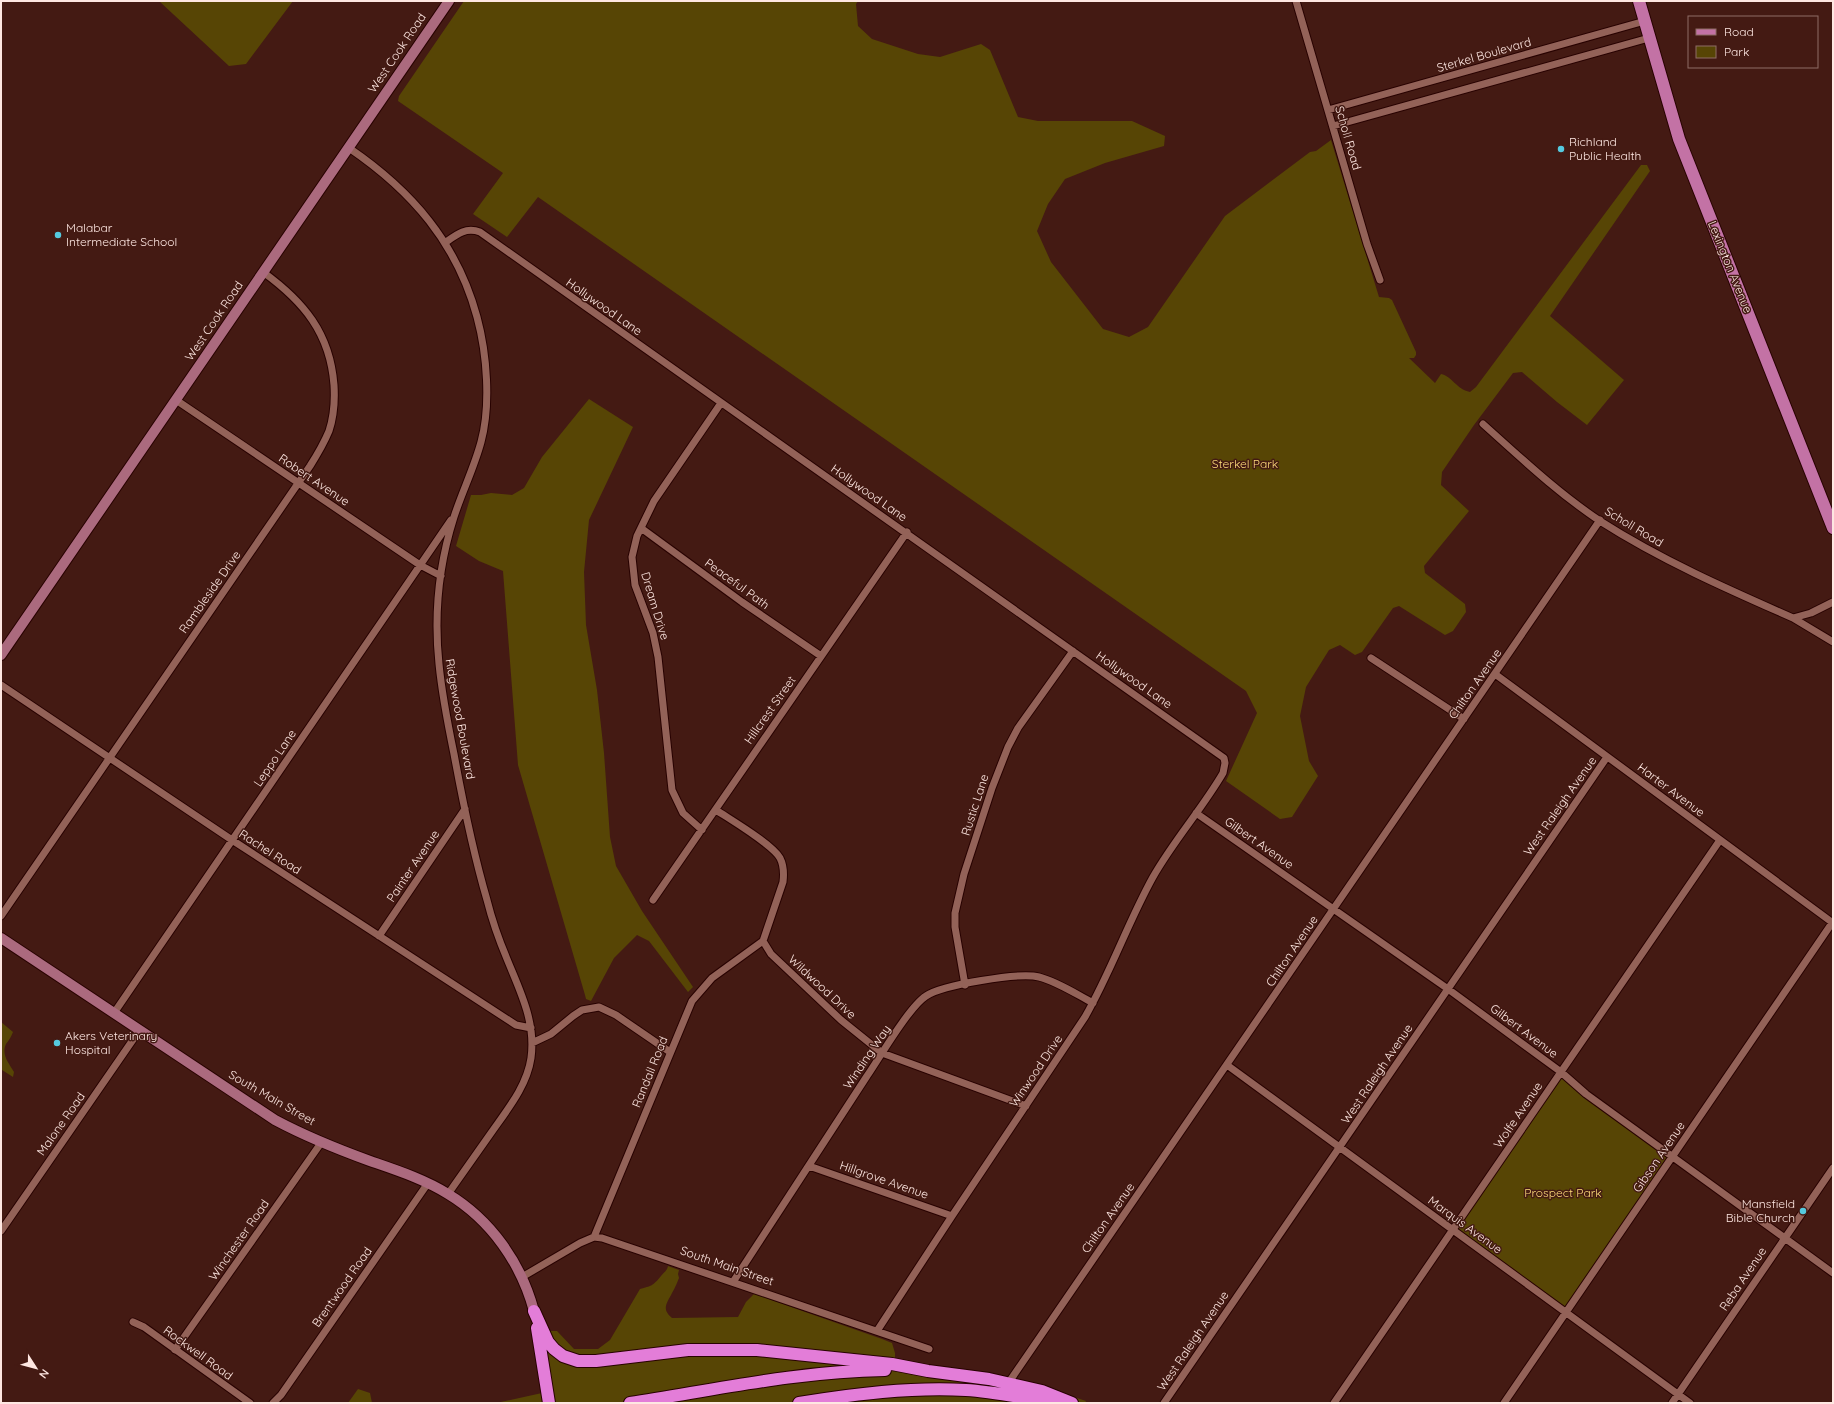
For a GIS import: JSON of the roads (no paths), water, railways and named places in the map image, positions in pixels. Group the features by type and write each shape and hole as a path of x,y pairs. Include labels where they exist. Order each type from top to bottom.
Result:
{"highway":[{"path":"534,1311 548,1342 554,1349 563,1356 578,1361 596,1361 664,1351 730,1349 780,1352 885,1363 928,1371 967,1375 1042,1391 1072,1403"},
{"path":"534,1311 549,1403"},
{"path":"630,1403 819,1374 867,1370 928,1371"},
{"path":"799,1403 905,1390 965,1390 1063,1403"}],"main road":[{"name":"West Cook Road","path":"1,655 449,1"},
{"name":"Lexington Avenue","path":"1639,1 1679,139 1833,528"},
{"name":"South Main Street","path":"1,938 139,1031 288,1127 321,1143 428,1183 448,1194 468,1208 495,1234 511,1257 522,1277 534,1311"}],"street":[{"name":"Scholl Road","path":"1296,1 1367,244 1380,280"},
{"name":"Sterkel Boulevard","path":"1328,110 1645,21"},
{"path":"1333,126 1649,38"},
{"name":"Ridgewood Boulevard","path":"349,148 363,157 398,188 430,220 446,242 467,286 478,318 482,341 486,394 484,427 481,442 454,516 441,576 438,616 438,662 465,809 486,897 502,946 528,1012 532,1044 530,1060 521,1088 448,1194"},
{"name":"Hollywood Lane","path":"446,242 465,230 472,229 480,232 721,403 907,532 1224,758 1225,763 1223,773 1196,813"},
{"name":"Rambleside Drive","path":"1,916 298,484 324,442 332,419 334,393 331,361 323,336 309,314 289,293 263,272"},
{"name":"Robert Avenue","path":"176,400 298,484 420,565 441,576"},
{"name":"Dream Drive","path":"702,830 683,813 675,799 671,782 658,656 653,633 633,578 632,557 634,544 654,501 721,403"},
{"name":"Scholl Road","path":"1483,424 1536,472 1600,520 1676,565 1793,618 1833,642"},
{"name":"Leppo Lane","path":"114,1013 454,516"},
{"name":"Chilton Avenue","path":"1002,1394 1008,1383 1600,520"},
{"name":"Peaceful Path","path":"641,528 742,602 821,656"},
{"name":"Hillcrest Street","path":"653,900 907,532"},
{"path":"1793,618 1811,613 1833,602"},
{"name":"Rustic Lane","path":"965,984 955,927 955,913 957,899 969,859 1008,747 1018,728 1073,651"},
{"path":"1371,658 1464,719"},
{"name":"Harter Avenue","path":"1495,674 1833,923"},
{"name":"Rachel Road","path":"1,685 232,840 516,1026 531,1028"},
{"name":"West Raleigh Avenue","path":"1164,1403 1608,757"},
{"name":"Painter Avenue","path":"379,936 465,809"},
{"path":"716,810 768,846 780,859 784,875 783,882 763,941"},
{"name":"Gilbert Avenue","path":"1196,813 1448,989 1561,1072 1586,1094 1833,1273"},
{"name":"Winwood Drive","path":"877,1331 1093,1003 1110,972 1140,902 1169,850 1196,813"},
{"name":"Wolfe Avenue","path":"1334,1403 1720,840"},
{"name":"Gibson Avenue","path":"1504,1403 1833,923"},
{"name":"Randall Road","path":"594,1238 692,1002 705,984 720,971 763,941"},
{"name":"Wildwood Drive","path":"763,941 771,954 841,1020 882,1053 1026,1106"},
{"name":"Winding Way","path":"733,1282 882,1053 909,1014 926,996 935,991 965,984 1014,976 1038,977 1062,986 1093,1003"},
{"path":"532,1044 551,1034 582,1010 599,1007 616,1015 670,1052"},
{"name":"Malone Road","path":"1,1231 139,1031"},
{"name":"Marquis Avenue","path":"1227,1065 1690,1403"},
{"name":"Winchester Road","path":"175,1350 321,1143"},
{"name":"Hillgrove Avenue","path":"809,1166 952,1216"},
{"name":"Reba Avenue","path":"1672,1403 1833,1168"},
{"name":"Brentwood Road","path":"272,1403 281,1395 428,1183"},
{"path":"522,1277 580,1242 594,1238"},
{"name":"South Main Street","path":"594,1238 602,1238 929,1349"},
{"name":"Rockwell Road","path":"133,1322 144,1327 250,1403"}],"place":[{"name":"Richland Public Health","path":"1561,149"},
{"name":"Malabar Intermediate School","path":"58,235"},
{"name":"Akers Veterinary Hospital","path":"57,1043"},
{"name":"Mansfield Bible Church","path":"1803,1211"}],"park label":[{"name":"Sterkel Park","path":"1245,464"},
{"name":"Prospect Park","path":"1563,1193"}]}
